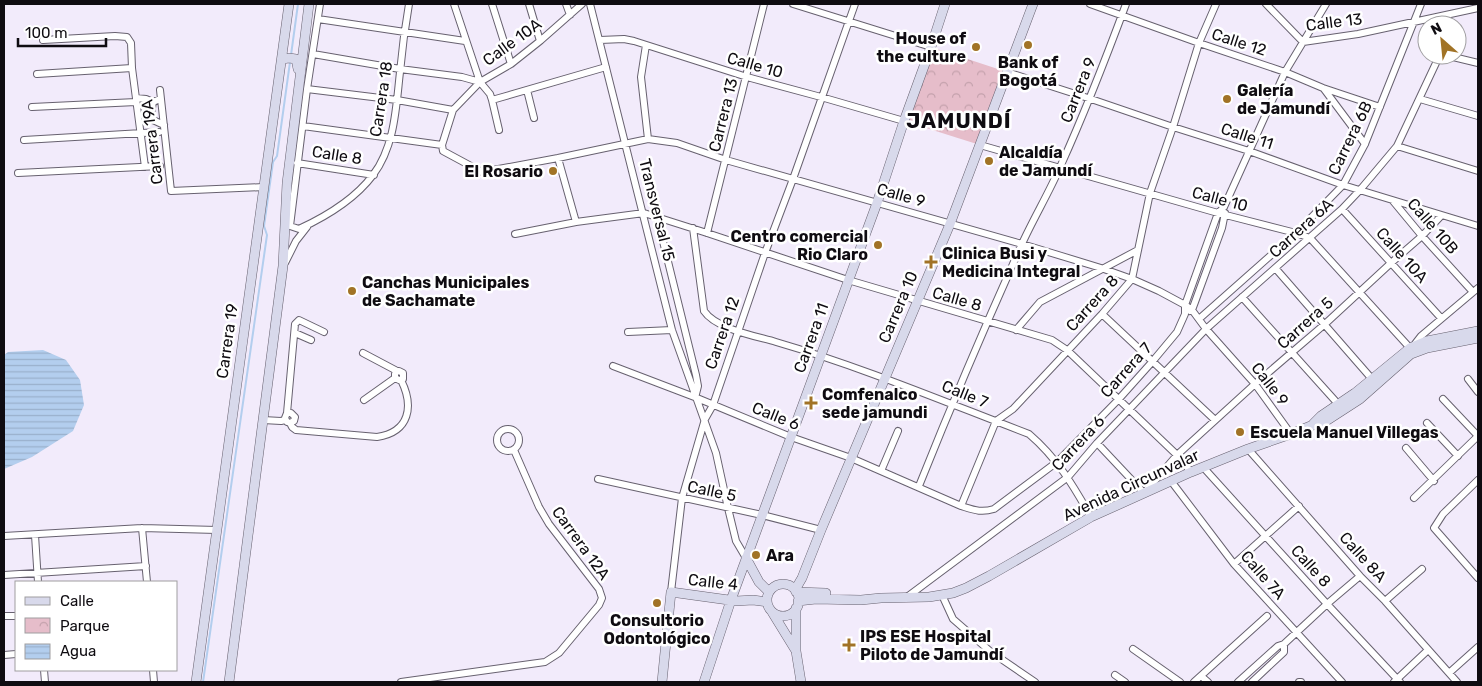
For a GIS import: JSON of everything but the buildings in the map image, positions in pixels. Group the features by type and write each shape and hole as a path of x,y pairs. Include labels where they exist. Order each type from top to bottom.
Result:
{"main road":[{"name":"Carrera 19","path":"196,682 264,187 284,58 289,4"},
{"path":"229,682 288,224 287,183 309,4"},
{"name":"Carrera 11","path":"704,682 746,558 877,203 945,4"},
{"name":"Carrera 10","path":"801,682 796,652 796,598 802,578 950,224 1033,4"},
{"path":"284,58 296,59 299,76"},
{"name":"Avenida Circunvalar","path":"1313,424 1412,347 1439,338 1478,331"},
{"name":"Avenida Circunvalar","path":"796,598 830,596 861,600 942,595 966,588 1091,517 1203,467 1313,424 1326,421 1360,399 1411,354 1427,348 1478,338"},
{"path":"746,558 768,597 772,611 776,614 787,615 796,598 791,586 781,584 772,588 768,597"},
{"name":"Calle 4","path":"671,592 731,600 753,600 768,597"},
{"name":"Carrera 12","path":"662,682 671,592"},
{"name":"Carrera 10","path":"772,611 796,652"}],"street":[{"path":"288,224 320,4"},
{"name":"Carrera 18","path":"288,224 298,229 309,224 347,201 374,174 391,138 409,4"},
{"path":"454,4 465,41 482,84 491,97 499,130"},
{"path":"492,4 510,64"},
{"path":"529,4 540,41"},
{"path":"566,4 570,15"},
{"name":"Calle 10A","path":"453,110 482,84 540,41 582,4"},
{"name":"Transversal 15","path":"590,4 672,330 705,419"},
{"name":"Carrera 13","path":"707,232 764,4"},
{"path":"793,4 931,47"},
{"name":"Carrera 12","path":"671,592 682,498 705,419 713,405 765,253 855,4"},
{"name":"Calle 12","path":"1090,4 1380,107"},
{"name":"Carrera 9","path":"919,486 987,322 1091,99 1126,4"},
{"name":"Carrera 8","path":"961,506 996,422 1012,409 1132,280 1150,193 1199,44 1216,4"},
{"name":"Calle 13","path":"1266,4 1303,42 1358,34 1478,8"},
{"name":"Carrera 7","path":"986,512 1057,462 1118,400 1177,332 1185,314 1186,305 1218,213 1224,207 1285,72 1326,4"},
{"name":"Carrera 6B","path":"1199,318 1296,233 1343,185 1365,144 1421,4"},
{"name":"Calle 10A","path":"318,19 465,41"},
{"path":"43,40 127,37 131,43 132,68 145,166"},
{"name":"Calle 10","path":"600,40 634,41 747,77 904,121"},
{"path":"646,45 641,77 648,139"},
{"path":"313,54 400,69 462,77 482,84"},
{"name":"Carrera 6A","path":"1206,329 1342,210 1360,190 1397,146 1435,65"},
{"path":"491,97 527,90 606,67"},
{"path":"37,74 132,68"},
{"name":"Calle 11","path":"1007,72 1249,151 1343,185 1478,226"},
{"path":"1323,88 1365,144"},
{"path":"307,89 396,100 453,110 443,148"},
{"name":"Carrera 19A","path":"160,90 171,191 264,187"},
{"path":"527,90 534,118"},
{"path":"32,107 146,99 153,102 160,99"},
{"path":"1420,100 1478,116"},
{"path":"153,102 151,114 153,120 164,125"},
{"path":"138,112 151,114"},
{"name":"Calle 9","path":"302,126 391,138 443,148 482,172 648,139 677,143 726,160 1101,268 1132,280 1186,305 1192,310 1206,329 1255,384 1290,434"},
{"path":"24,140 159,132"},
{"name":"Calle 10","path":"980,145 1310,238 1412,347"},
{"path":"1397,146 1478,171"},
{"path":"558,158 576,222"},
{"name":"Calle 8","path":"297,163 374,174"},
{"path":"18,173 160,166"},
{"name":"Calle 10B","path":"1393,200 1422,236 1476,290"},
{"path":"1185,314 1192,310 1226,215 1224,207"},
{"name":"Calle 10A","path":"1342,210 1441,318"},
{"path":"515,234 576,222 644,213"},
{"name":"Calle 8","path":"644,213 707,232 848,280 1052,340 1067,350 1177,455 1191,472"},
{"name":"Carrera 5","path":"1144,493 1177,455 1325,324 1422,236 1441,216"},
{"path":"657,217 696,375 697,396"},
{"name":"Carrera 18","path":"283,266 296,241 309,224"},
{"name":"Calle 7","path":"692,228 704,311 714,322 738,331 822,355 885,377 1029,434 1057,462 1091,517"},
{"path":"1016,330 1040,302 1138,250"},
{"path":"1276,269 1372,379"},
{"path":"1412,347 1441,318 1476,290"},
{"path":"1242,297 1339,405"},
{"path":"1102,314 1215,420"},
{"path":"324,332 299,320 296,324 288,419 296,430 377,437 388,435 401,426 408,415 407,393 398,376 363,353"},
{"name":"Carrera 6","path":"907,597 1068,477 1097,443 1206,329"},
{"path":"628,332 672,330"},
{"path":"294,333 311,340"},
{"name":"Calle 6","path":"613,366 697,396 713,405 791,437 851,458 919,486 961,506 986,512"},
{"path":"364,400 398,376"},
{"path":"1468,379 1478,392"},
{"path":"1414,498 1478,436 1443,399"},
{"path":"263,420 288,419"},
{"path":"705,419 716,453 736,541 746,558"},
{"path":"1427,423 1458,456"},
{"path":"881,471 898,431"},
{"path":"1097,443 1144,493"},
{"path":"1406,448 1434,480"},
{"name":"Calle 8A","path":"1248,449 1457,682"},
{"name":"Carrera 12A","path":"401,682 545,662 558,653 599,605 602,598 599,589 549,524 539,507 514,450"},
{"name":"Calle 8","path":"1203,467 1397,681"},
{"name":"Calle 5","path":"598,479 821,530"},
{"path":"1478,480 1443,514 1434,528 1478,578"},
{"name":"Calle 7A","path":"1171,481 1234,564 1342,682"},
{"path":"1234,564 1299,506"},
{"path":"142,528 147,581"},
{"path":"4,536 142,528 216,530"},
{"path":"35,534 38,581"},
{"path":"4,575 146,566"},
{"path":"1385,602 1422,569"},
{"path":"1238,682 1360,576"},
{"path":"942,595 953,619 992,652 1035,682"},
{"path":"1194,682 1267,616"},
{"path":"1252,682 1284,652 1284,644"},
{"path":"1449,673 1478,647"},
{"path":"1133,649 1180,682"},
{"path":"1397,681 1428,650"},
{"path":"1115,675 1125,682"},
{"path":"1202,676 1208,682"}],"green space":[{"path":"931,47 1007,72 980,145 904,121"}],"water":[{"path":"43,350 66,360 80,380 84,405 73,431 32,457 4,469 4,355 8,352"}],"waterway":[{"path":"291,55 298,4"},
{"path":"203,682 267,235 264,226 273,162 277,156 290,62"}],"place":[{"name":"Bank of Bogotá","path":"1028,45"},
{"name":"House of the culture","path":"976,47"},
{"name":"Galería de Jamundí","path":"1227,99"},
{"name":"Alcaldía de Jamundí","path":"989,161"},
{"name":"El Rosario","path":"553,171"},
{"name":"Centro comercial Rio Claro","path":"878,245"},
{"name":"Clinica Busi y Medicina Integral","path":"931,262"},
{"name":"Canchas Municipales de Sachamate","path":"352,291"},
{"name":"Comfenalco sede jamundi","path":"811,403"},
{"name":"Escuela Manuel Villegas","path":"1240,432"},
{"name":"Ara","path":"756,555"},
{"name":"Consultorio Odontológico","path":"657,603"},
{"name":"IPS ESE Hospital Piloto de Jamundí","path":"849,645"}],"district":[{"name":"JAMUNDÍ","path":"959,120"}]}
